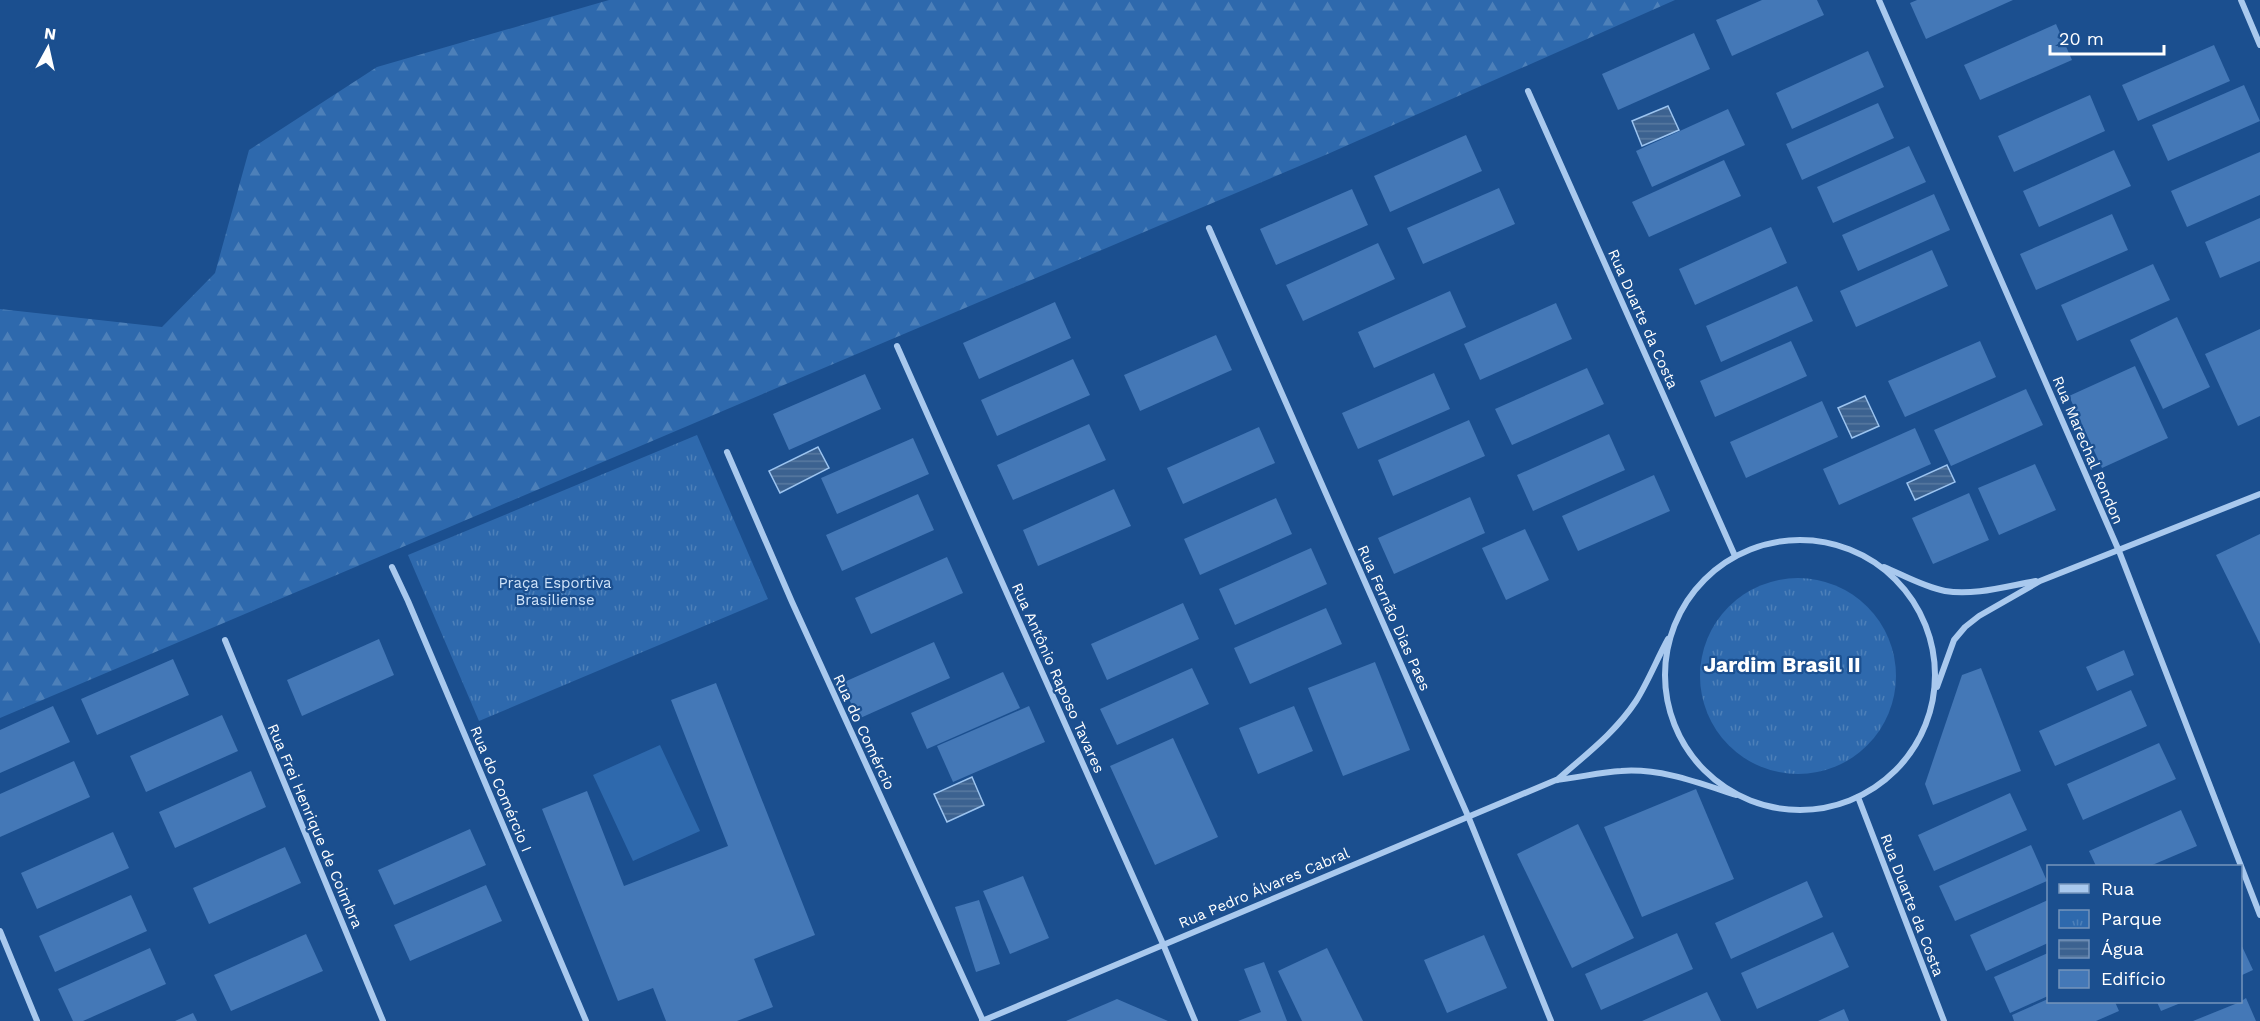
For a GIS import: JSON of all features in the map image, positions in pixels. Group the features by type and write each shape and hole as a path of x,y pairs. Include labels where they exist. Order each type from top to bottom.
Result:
{"street":[{"name":"Rua Marechal Rondon","path":"1879,0 2119,551 2241,865"},
{"path":"2241,0 2260,45"},
{"name":"Rua Duarte da Costa","path":"1528,91 1736,556"},
{"name":"Rua Fernão Dias Paes","path":"1209,228 1468,816 1551,1021"},
{"name":"Rua Antônio Raposo Tavares","path":"897,346 1196,1021"},
{"name":"Rua do Comércio","path":"727,452 792,602 982,1021"},
{"path":"2040,581 1981,591 1945,591 1879,565 1856,552 1830,544 1803,540 1768,544 1736,556 1706,578 1684,606 1674,628 1668,651 1665,680 1675,724 1695,759 1706,771 1719,782 1748,799 1774,807 1802,809 1831,806 1858,797 1882,783 1901,765 1925,728 1934,694 1954,640 1978,616 2040,581 2260,494"},
{"path":"1879,565 1900,583 1917,605 1930,633 1936,663 1934,694"},
{"name":"Rua do Comércio I","path":"392,567 586,1021"},
{"name":"Rua Pedro Álvares Cabral","path":"1556,780 1603,740 1626,715 1637,700 1674,628"},
{"name":"Rua Frei Henrique de Coimbra","path":"225,640 383,1021"},
{"name":"Rua Pedro Álvares Cabral","path":"982,1021 1556,780 1622,771 1659,773 1748,799"},
{"name":"Rua Duarte da Costa","path":"1858,797 1944,1021"},
{"name":"Rua Marechal Rondon","path":"2242,869 2260,915"},
{"path":"0,931 37,1021"}],"green space":[{"path":"609,0 1675,0 1330,153 0,718 0,309 162,327 215,273 249,150 377,67"},
{"name":"Praça Esportiva Brasiliense","path":"697,435 768,599 479,721 408,555"},
{"path":"1788,578 1808,578 1844,589 1874,614 1889,638 1896,666 1896,686 1889,714 1874,738 1860,752 1836,767 1808,774 1788,774 1752,763 1722,738 1707,714 1700,686 1700,666 1711,630 1736,600 1760,585"},
{"path":"660,745 700,831 633,861 593,775"}],"water":[{"path":"1668,106 1679,130 1642,146 1632,121"},
{"path":"1865,396 1879,426 1852,438 1838,408"},
{"path":"818,447 829,468 780,493 769,471"},
{"path":"1947,465 1955,482 1915,500 1907,483"},
{"path":"972,777 984,805 947,822 934,794"}],"building":[{"path":"1762,0 1817,0 1824,15 1732,56 1716,20"},
{"path":"1917,0 2013,0 1926,39 1910,3"},
{"path":"2056,24 2072,60 1980,100 1964,65"},
{"path":"1694,33 1710,69 1618,110 1602,74"},
{"path":"2214,45 2230,81 2138,121 2122,85"},
{"path":"1868,51 1884,87 1792,129 1776,93"},
{"path":"2244,85 2260,121 2168,161 2152,125"},
{"path":"2090,95 2105,131 2014,172 1998,136"},
{"path":"1878,103 1894,138 1802,180 1786,144"},
{"path":"1728,109 1745,145 1652,187 1636,151"},
{"path":"1466,135 1482,171 1390,212 1374,176"},
{"path":"1909,146 1926,182 1833,223 1817,187"},
{"path":"2114,150 2131,186 2039,227 2023,191"},
{"path":"2260,152 2260,195 2187,227 2171,191"},
{"path":"1724,160 1741,196 1649,237 1632,202"},
{"path":"1499,188 1515,224 1423,264 1407,228"},
{"path":"1352,189 1368,225 1276,265 1260,229"},
{"path":"1934,194 1950,230 1858,271 1842,235"},
{"path":"2112,214 2128,250 2036,290 2020,254"},
{"path":"2260,218 2260,261 2220,278 2205,242"},
{"path":"1771,227 1787,263 1695,305 1679,269"},
{"path":"1378,243 1395,279 1303,321 1286,285"},
{"path":"1932,250 1948,286 1856,327 1840,291"},
{"path":"2153,264 2170,300 2077,341 2061,305"},
{"path":"1797,286 1813,321 1721,362 1706,326"},
{"path":"1450,291 1466,327 1374,368 1358,332"},
{"path":"1055,302 1071,338 979,379 963,343"},
{"path":"1556,303 1572,339 1480,380 1464,344"},
{"path":"2177,317 2210,387 2163,409 2130,340"},
{"path":"2260,329 2260,416 2238,426 2205,354"},
{"path":"1216,335 1232,370 1140,411 1124,375"},
{"path":"1791,341 1807,376 1715,417 1700,381"},
{"path":"1980,341 1996,377 1905,417 1888,381"},
{"path":"1073,359 1090,395 997,436 981,400"},
{"path":"2135,366 2168,438 2102,468 2069,396"},
{"path":"1587,368 1604,404 1512,445 1495,409"},
{"path":"1434,373 1450,409 1358,449 1342,413"},
{"path":"865,374 881,409 789,450 773,414"},
{"path":"2026,389 2043,425 1951,466 1934,430"},
{"path":"1822,401 1838,437 1746,478 1730,442"},
{"path":"1469,420 1485,456 1393,496 1378,460"},
{"path":"1089,424 1106,460 1013,500 997,465"},
{"path":"1259,427 1275,463 1183,504 1167,468"},
{"path":"1915,428 1931,464 1839,505 1823,469"},
{"path":"1609,434 1625,470 1533,511 1517,475"},
{"path":"913,438 929,474 837,514 821,478"},
{"path":"2035,464 2056,510 1999,535 1978,488"},
{"path":"1654,475 1670,511 1578,551 1562,516"},
{"path":"1114,489 1131,526 1038,566 1023,530"},
{"path":"1969,493 1989,540 1933,564 1912,518"},
{"path":"918,494 934,530 842,571 826,535"},
{"path":"1470,497 1485,533 1394,574 1378,538"},
{"path":"1276,498 1292,534 1200,575 1184,539"},
{"path":"1525,529 1549,580 1506,600 1482,548"},
{"path":"2260,534 2260,644 2216,555"},
{"path":"1311,548 1327,584 1235,625 1219,589"},
{"path":"947,557 963,593 871,634 855,598"},
{"path":"1183,603 1199,639 1107,680 1091,644"},
{"path":"1326,608 1342,644 1250,684 1234,648"},
{"path":"379,639 394,675 302,716 287,680"},
{"path":"934,642 950,678 858,719 842,683"},
{"path":"2124,650 2134,675 2097,691 2086,667"},
{"path":"173,659 189,695 97,735 81,699"},
{"path":"1375,662 1410,750 1343,776 1308,688"},
{"path":"1192,668 1209,704 1117,745 1100,709"},
{"path":"1981,668 2021,771 1933,805 1925,784 1962,675"},
{"path":"1003,672 1020,708 927,749 911,713"},
{"path":"716,683 815,935 754,959 773,1007 737,1021 666,1021 653,988 618,1001 542,809 587,791 624,886 728,846 671,700"},
{"path":"2131,690 2147,726 2055,766 2039,731"},
{"path":"53,706 70,742 0,773 0,730"},
{"path":"1029,706 1045,742 953,782 937,746"},
{"path":"1294,706 1313,751 1258,774 1239,728"},
{"path":"222,715 238,751 146,792 130,756"},
{"path":"1173,738 1218,837 1155,865 1110,766"},
{"path":"2159,743 2176,779 2083,820 2067,784"},
{"path":"74,761 90,797 0,837 0,794"},
{"path":"251,771 266,807 175,848 159,812"},
{"path":"1696,789 1734,879 1642,917 1604,827"},
{"path":"2010,793 2027,830 1934,871 1918,835"},
{"path":"2181,810 2197,846 2152,865 2096,865 2089,851"},
{"path":"1578,824 1634,938 1572,968 1517,854"},
{"path":"470,829 486,865 394,905 378,870"},
{"path":"113,832 129,868 37,909 21,873"},
{"path":"2031,845 2047,881 1955,921 1939,886"},
{"path":"285,847 301,883 209,924 193,888"},
{"path":"1023,876 1049,938 1010,954 983,891"},
{"path":"1807,881 1823,917 1731,959 1715,923"},
{"path":"486,885 502,921 410,961 394,925"},
{"path":"131,895 147,931 55,972 39,936"},
{"path":"979,900 1000,964 976,972 955,907"},
{"path":"2047,900 2047,943 1986,971 1970,935"},
{"path":"1833,932 1849,967 1757,1009 1741,973"},
{"path":"1677,933 1693,969 1601,1010 1585,974"},
{"path":"306,934 323,971 231,1011 214,975"},
{"path":"1484,935 1507,988 1447,1013 1424,960"},
{"path":"2242,946 2253,970 2242,975"},
{"path":"150,948 166,984 83,1021 73,1021 58,989"},
{"path":"1327,948 1363,1021 1302,1021 1278,971"},
{"path":"2047,953 2047,996 2010,1013 1994,977"},
{"path":"1264,962 1287,1021 1238,1021 1261,1012 1244,969"},
{"path":"1707,992 1721,1021 1642,1021"},
{"path":"2246,998 2256,1021 2193,1021 2242,1003"},
{"path":"1117,999 1168,1021 1066,1021"},
{"path":"2047,999 2047,1003 2115,1003 2119,1011 2096,1021 2014,1021 2012,1015"},
{"path":"2157,1003 2181,1003 2161,1011"},
{"path":"1844,1009 1849,1021 1818,1021"},
{"path":"193,1013 197,1021 175,1021"}],"district":[{"name":"Jardim Brasil II","path":"1782,665"}]}
